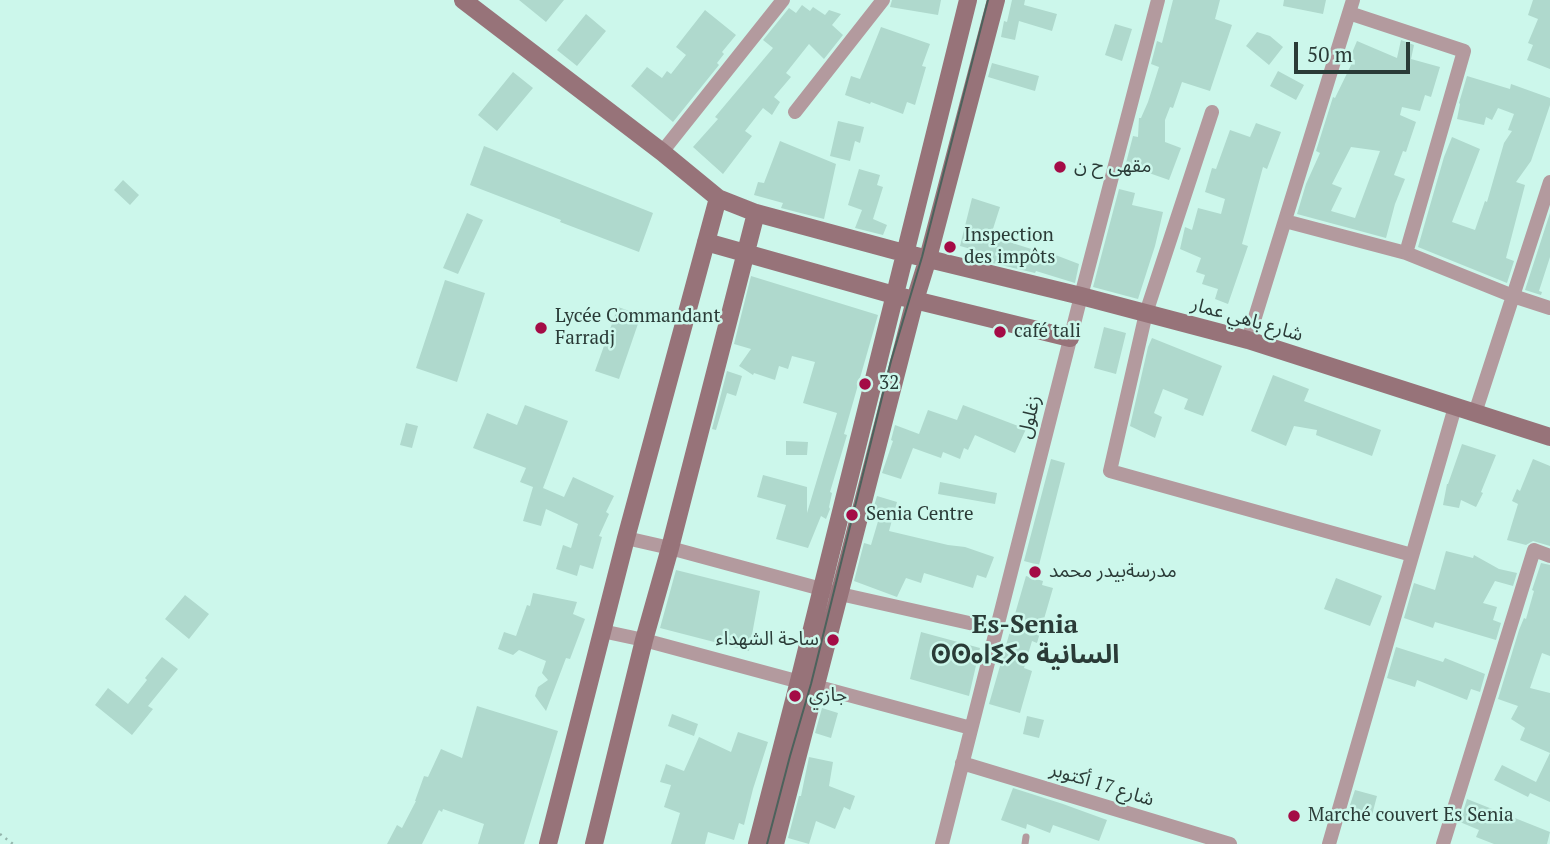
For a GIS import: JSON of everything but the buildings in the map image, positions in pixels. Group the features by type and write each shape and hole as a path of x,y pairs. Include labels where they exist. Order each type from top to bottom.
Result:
{"main road":[{"name":"شارع باهي عمار","path":"463,0 718,198 756,213 904,253 1248,340 1550,437"},
{"path":"775,844 807,683 821,589 968,0"},
{"path":"757,844 807,683 840,594 915,300 996,0"},
{"path":"548,844 626,538 718,198"},
{"path":"594,844 644,640 756,213"},
{"path":"706,243 894,295 1070,338"}],"street":[{"path":"662,152 783,0"},
{"path":"795,112 883,0"},
{"name":"زغلول","path":"942,844 1158,0"},
{"path":"1248,340 1351,7 1464,51 1406,253"},
{"path":"1212,112 1146,313 1110,471 1412,555"},
{"path":"1475,413 1550,182"},
{"path":"1284,221 1406,253 1550,308"},
{"path":"1329,844 1455,407"},
{"path":"626,538 840,594 996,629"},
{"path":"1443,844 1534,550 1550,556"},
{"path":"602,631 971,728"},
{"name":"شارع 17 أكتوبر","path":"962,763 1230,844"}],"path":[{"path":"0,834 13,844"}],"tram line":[{"path":"767,844 811,684 891,361 922,257 988,0"}],"place":[{"name":"مقهى ح ن","path":"1060,167"},
{"name":"Inspection des impôts","path":"950,247"},
{"name":"Lycée Commandant Farradj","path":"541,328"},
{"name":"café tali","path":"1000,332"},
{"name":"32","path":"865,384"},
{"name":"Senia Centre","path":"852,515"},
{"name":"مدرسةبيدر محمد","path":"1035,572"},
{"name":"ساحة الشهداء","path":"833,640"},
{"name":"جازي","path":"795,696"},
{"name":"Marché couvert Es Senia","path":"1294,816"}],"district":[{"name":"Es-Senia ⵙⵙⴰⵏⵉⵢⴰ السانية","path":"1025,641"}]}
